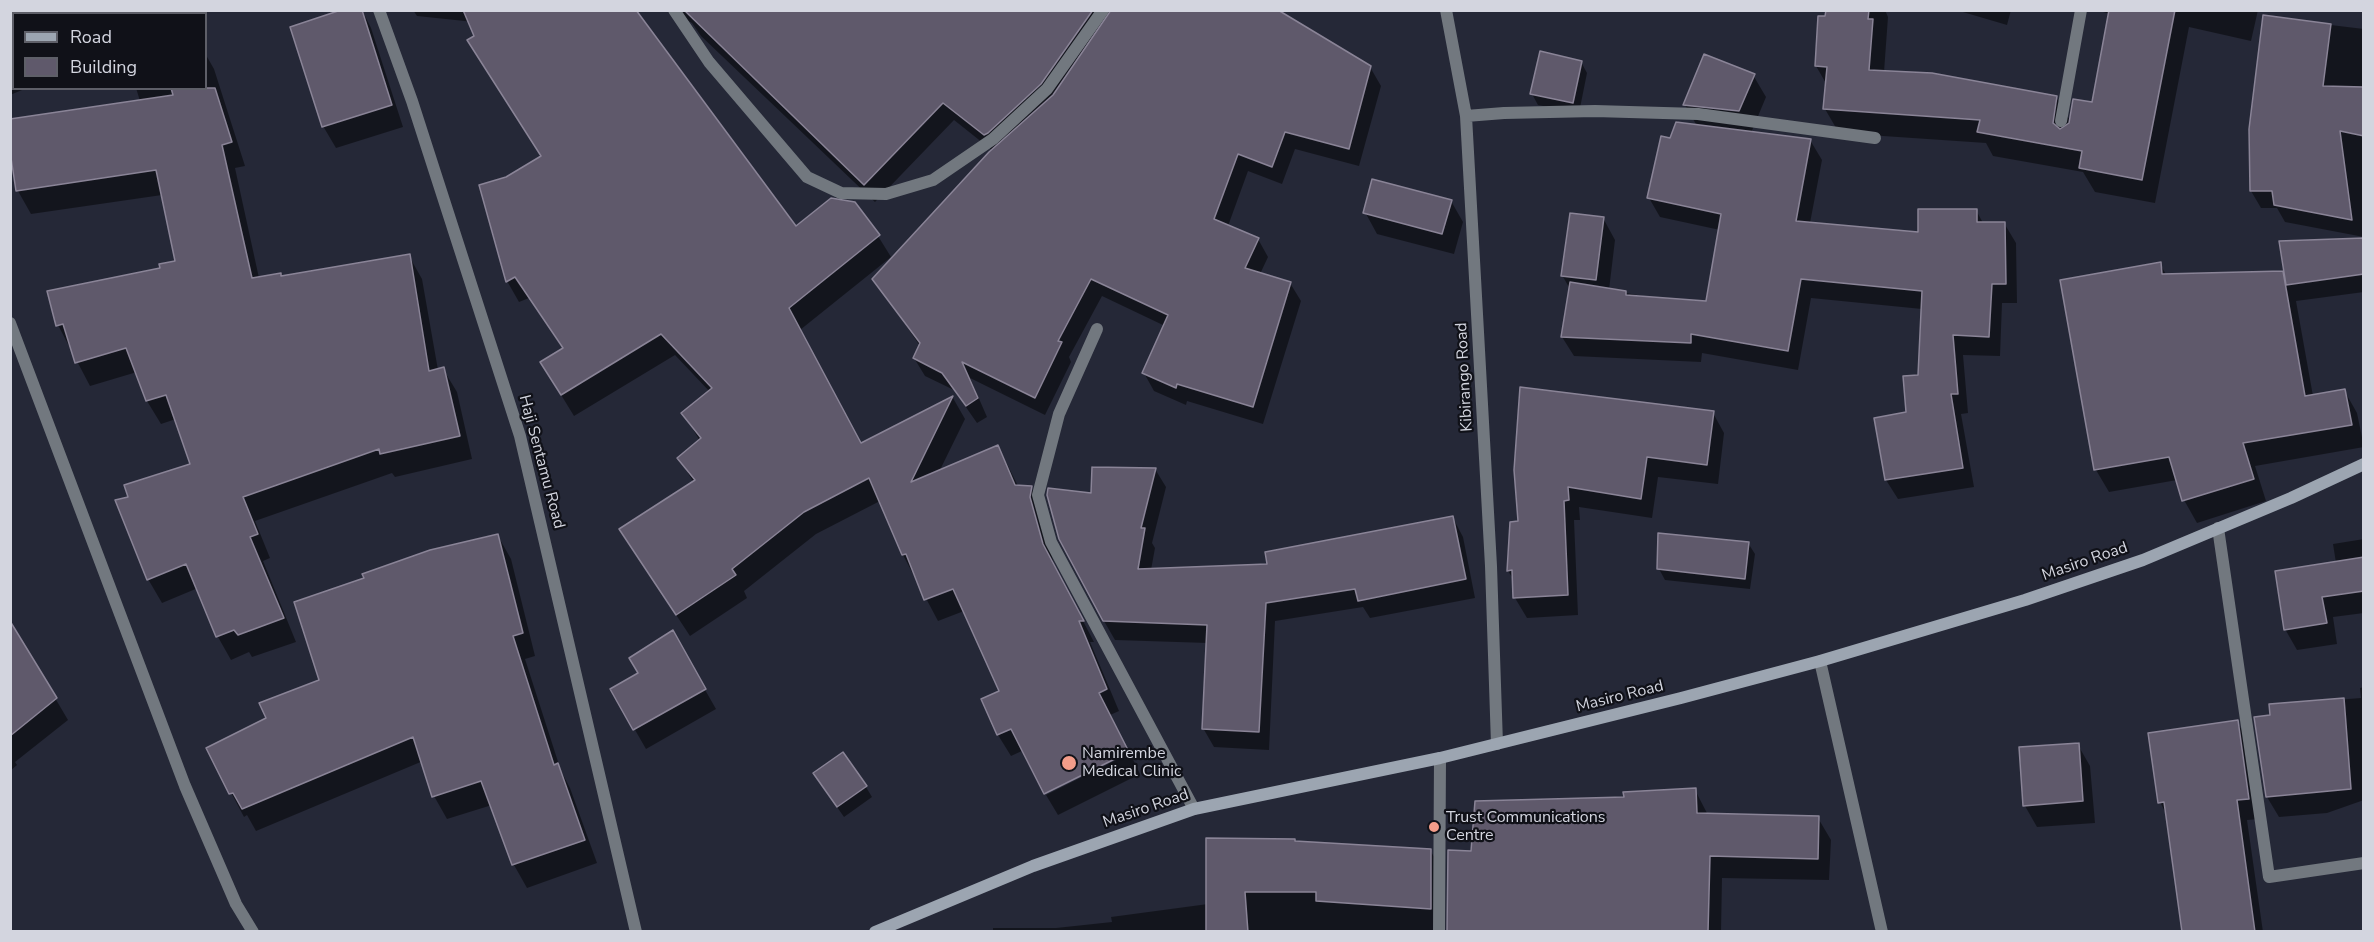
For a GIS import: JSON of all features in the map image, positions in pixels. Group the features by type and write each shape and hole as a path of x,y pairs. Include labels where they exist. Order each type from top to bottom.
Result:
{"main road":[{"name":"Masiro Road","path":"875,932 1033,866 1194,809 1497,744 1820,661 2025,600 2143,560 2291,498 2364,464"}],"street":[{"name":"Haji Sentamu Road","path":"379,10 412,101 520,436 636,932"},
{"path":"674,10 709,62 807,177 841,193 886,194 933,180 993,138 1047,89 1103,10"},
{"name":"Kibirango Road","path":"1446,10 1466,116 1491,566 1497,744"},
{"path":"2061,121 2081,10"},
{"path":"1466,116 1504,112 1595,111 1698,114 1875,138"},
{"path":"10,323 185,786 236,904 253,932"},
{"path":"1097,329 1059,414 1038,495 1051,542 1194,809"},
{"path":"2218,528 2269,877 2364,863"},
{"path":"1820,661 1882,932"},
{"path":"1440,758 1440,932"}],"building":[{"path":"341,10 362,10 392,105 322,127 290,27"},
{"path":"463,10 636,10 796,226 831,198 855,202 880,235 789,308 861,443 953,396 911,482 998,445 1015,485 1032,486 1030,497 1043,544 1084,621 1079,621 1107,689 1099,693 1129,752 1044,794 1011,729 997,735 981,699 999,691 953,589 924,600 906,554 902,555 869,478 804,512 732,569 736,575 676,615 619,529 695,480 677,458 701,438 681,413 712,388 661,334 561,395 540,362 563,348 515,277 506,282 479,185 506,177 541,156 467,40 474,36"},
{"path":"684,10 1093,10 1041,84 988,133 984,135 943,103 864,185"},
{"path":"1111,10 1278,10 1371,66 1349,149 1285,132 1272,167 1238,154 1214,219 1259,238 1245,268 1291,282 1253,407 1177,384 1176,388 1142,373 1168,315 1091,279 1058,341 1062,342 1035,398 962,362 978,398 966,406 942,373 913,358 920,343 872,279 989,152 1053,95"},
{"path":"1826,10 1869,10 1868,19 1873,19 1869,70 1932,73 2057,96 2053,123 2060,129 2069,123 2073,99 2092,102 2109,10 2175,10 2142,180 2079,168 2082,151 1977,132 1980,120 1823,109 1827,67 1815,66 1818,16 1825,16"},
{"path":"2263,15 2331,24 2323,86 2364,87 2364,136 2340,131 2352,220 2274,205 2272,191 2250,191 2249,129"},
{"path":"1540,51 1582,61 1573,103 1530,94"},
{"path":"1704,54 1755,74 1739,111 1683,105"},
{"path":"215,88 232,142 222,145 252,278 281,273 281,276 410,254 429,371 444,367 460,436 380,454 379,449 243,497 258,534 250,537 284,618 238,635 234,630 216,637 186,564 147,580 115,500 128,497 124,485 190,464 166,395 146,401 126,348 75,363 63,324 56,326 47,291 160,268 159,264 175,261 156,170 16,191 10,151 10,119 173,95 172,90"},
{"path":"1676,122 1811,139 1796,221 1918,232 1918,209 1977,209 1977,222 2005,222 2006,284 1992,284 1989,337 1953,335 1958,394 1951,394 1963,468 1885,480 1874,418 1906,412 1903,376 1918,375 1922,291 1801,279 1788,351 1691,334 1691,343 1561,337 1570,282 1626,291 1626,295 1706,301 1721,214 1647,198 1661,136 1670,138"},
{"path":"1372,179 1452,200 1442,234 1363,213"},
{"path":"1570,213 1604,217 1596,280 1561,276"},
{"path":"2364,238 2364,274 2286,285 2279,241"},
{"path":"2161,262 2162,274 2283,271 2305,396 2345,389 2352,425 2243,443 2254,479 2182,501 2169,457 2094,470 2060,280"},
{"path":"1520,387 1714,411 1707,465 1647,457 1641,499 1568,487 1569,500 1564,501 1568,595 1513,598 1512,570 1507,571 1510,522 1518,521 1514,470"},
{"path":"1092,467 1156,468 1141,528 1145,528 1138,569 1267,564 1265,552 1453,516 1466,579 1358,601 1355,589 1266,603 1259,732 1202,729 1207,625 1103,621 1059,539 1047,495 1048,488 1091,493"},
{"path":"1658,533 1749,542 1745,579 1657,569"},
{"path":"498,534 523,633 513,636 554,765 558,763 585,840 512,865 481,781 432,797 413,737 242,809 233,793 229,794 206,748 266,718 259,703 319,680 294,602 364,578 362,574 430,550"},
{"path":"2364,557 2364,591 2322,597 2327,623 2284,630 2275,571"},
{"path":"10,621 57,698 10,736"},
{"path":"673,630 706,689 633,730 610,689 638,673 629,658"},
{"path":"2344,698 2351,789 2266,797 2254,717 2270,715 2269,704"},
{"path":"2238,720 2249,799 2237,800 2255,932 2182,932 2164,802 2158,803 2148,733"},
{"path":"2079,743 2083,801 2023,806 2019,747"},
{"path":"843,752 867,786 837,807 813,773"},
{"path":"1696,788 1697,813 1819,816 1818,859 1710,856 1708,932 1447,932 1448,850 1471,851 1475,801 1624,797 1623,792"},
{"path":"1206,838 1295,839 1295,841 1431,849 1431,909 1316,901 1316,892 1245,892 1248,932 1206,932"}],"place":[{"name":"Namirembe Medical Clinic","path":"1069,763"},
{"name":"Trust Communications Centre","path":"1434,827"}]}
